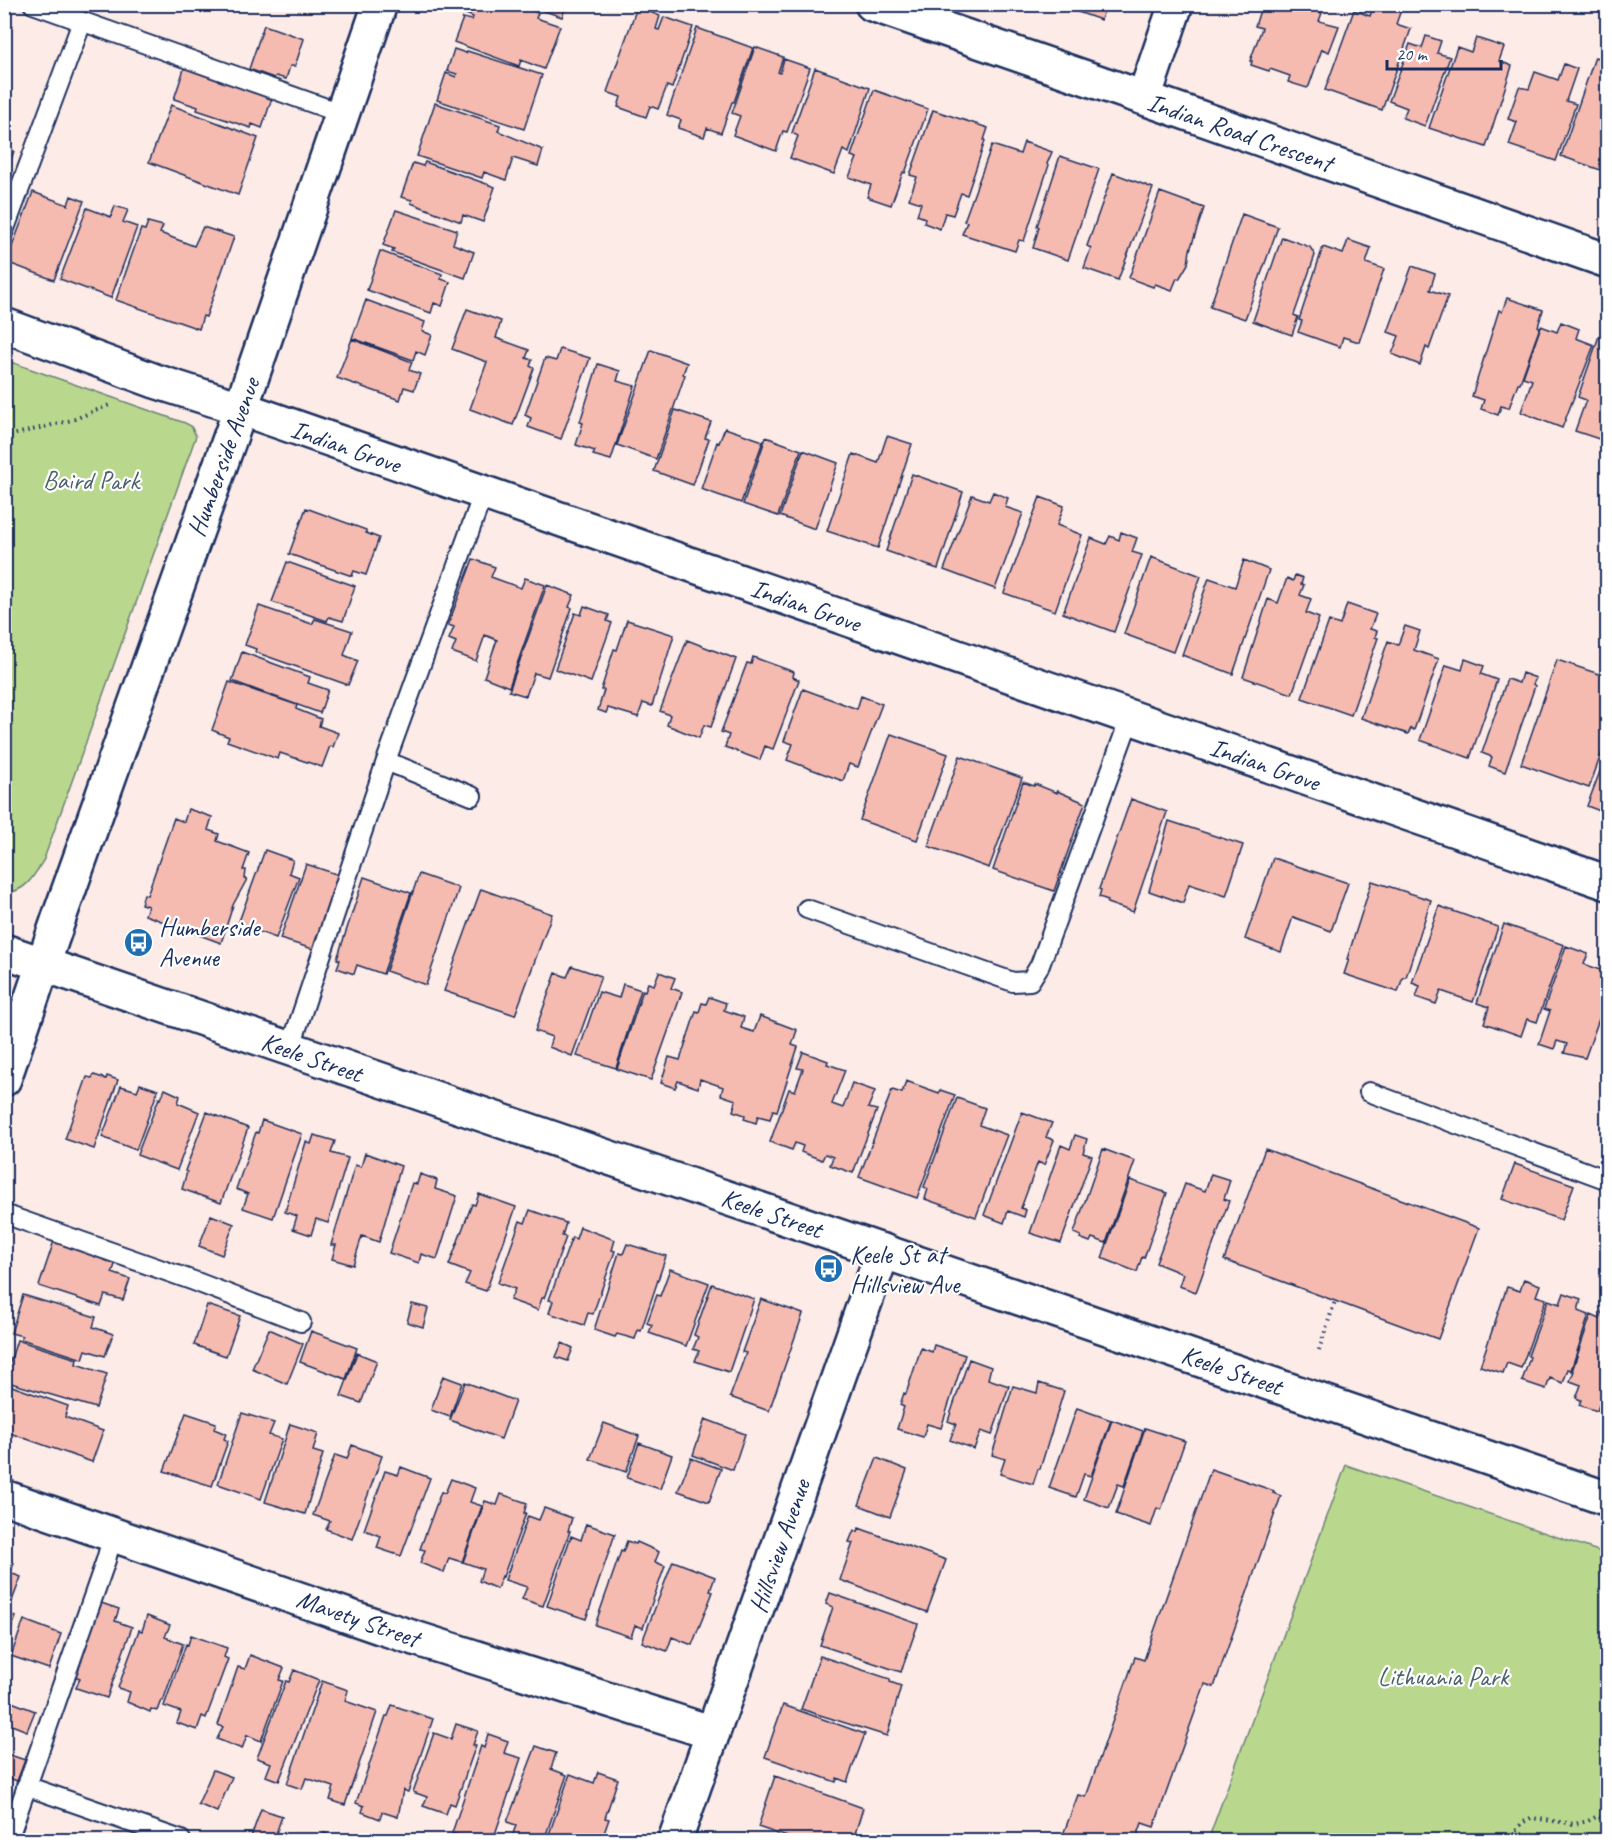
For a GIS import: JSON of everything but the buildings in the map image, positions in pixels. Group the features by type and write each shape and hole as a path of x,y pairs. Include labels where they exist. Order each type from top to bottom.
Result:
{"street":[{"name":"Humberside Avenue","path":"4,1079 380,4"},
{"name":"Indian Road Crescent","path":"872,4 1608,261"},
{"path":"1144,98 1176,4"},
{"name":"Indian Grove","path":"4,325 155,381 240,408 1608,883"},
{"name":"Keele Street","path":"4,951 1608,1499"},
{"name":"Hillsview Avenue","path":"675,1840 883,1251"},
{"name":"Mavety Street","path":"4,1497 380,1627 713,1733"}],"lane":[{"path":"33,4 343,114"},
{"path":"4,231 82,22"},
{"path":"290,1049 386,761 483,494"},
{"path":"807,909 1013,982 1030,981 1040,965 1130,718"},
{"path":"386,761 472,796"},
{"path":"1369,1092 1608,1180"},
{"path":"4,1214 194,1281 301,1322"},
{"path":"8,1840 106,1560 113,1534"},
{"path":"26,1786 181,1840"}],"path":[{"path":"4,437 72,420 108,407 114,402"},
{"path":"1318,1350 1335,1301"},
{"path":"1509,1840 1522,1823 1532,1818 1575,1824 1598,1816 1608,1822"},
{"path":"1599,1840 1608,1831"}],"green space":[{"name":"Baird Park","path":"5,360 185,423 191,426 196,436 44,859 33,877 24,886 19,890 5,893"},
{"name":"Lithuania Park","path":"1346,1465 1607,1554 1607,1840 1208,1840"}],"place":[{"name":"Humberside Avenue","path":"138,942"},
{"name":"Keele St at Hillsview Ave","path":"829,1269"}]}
